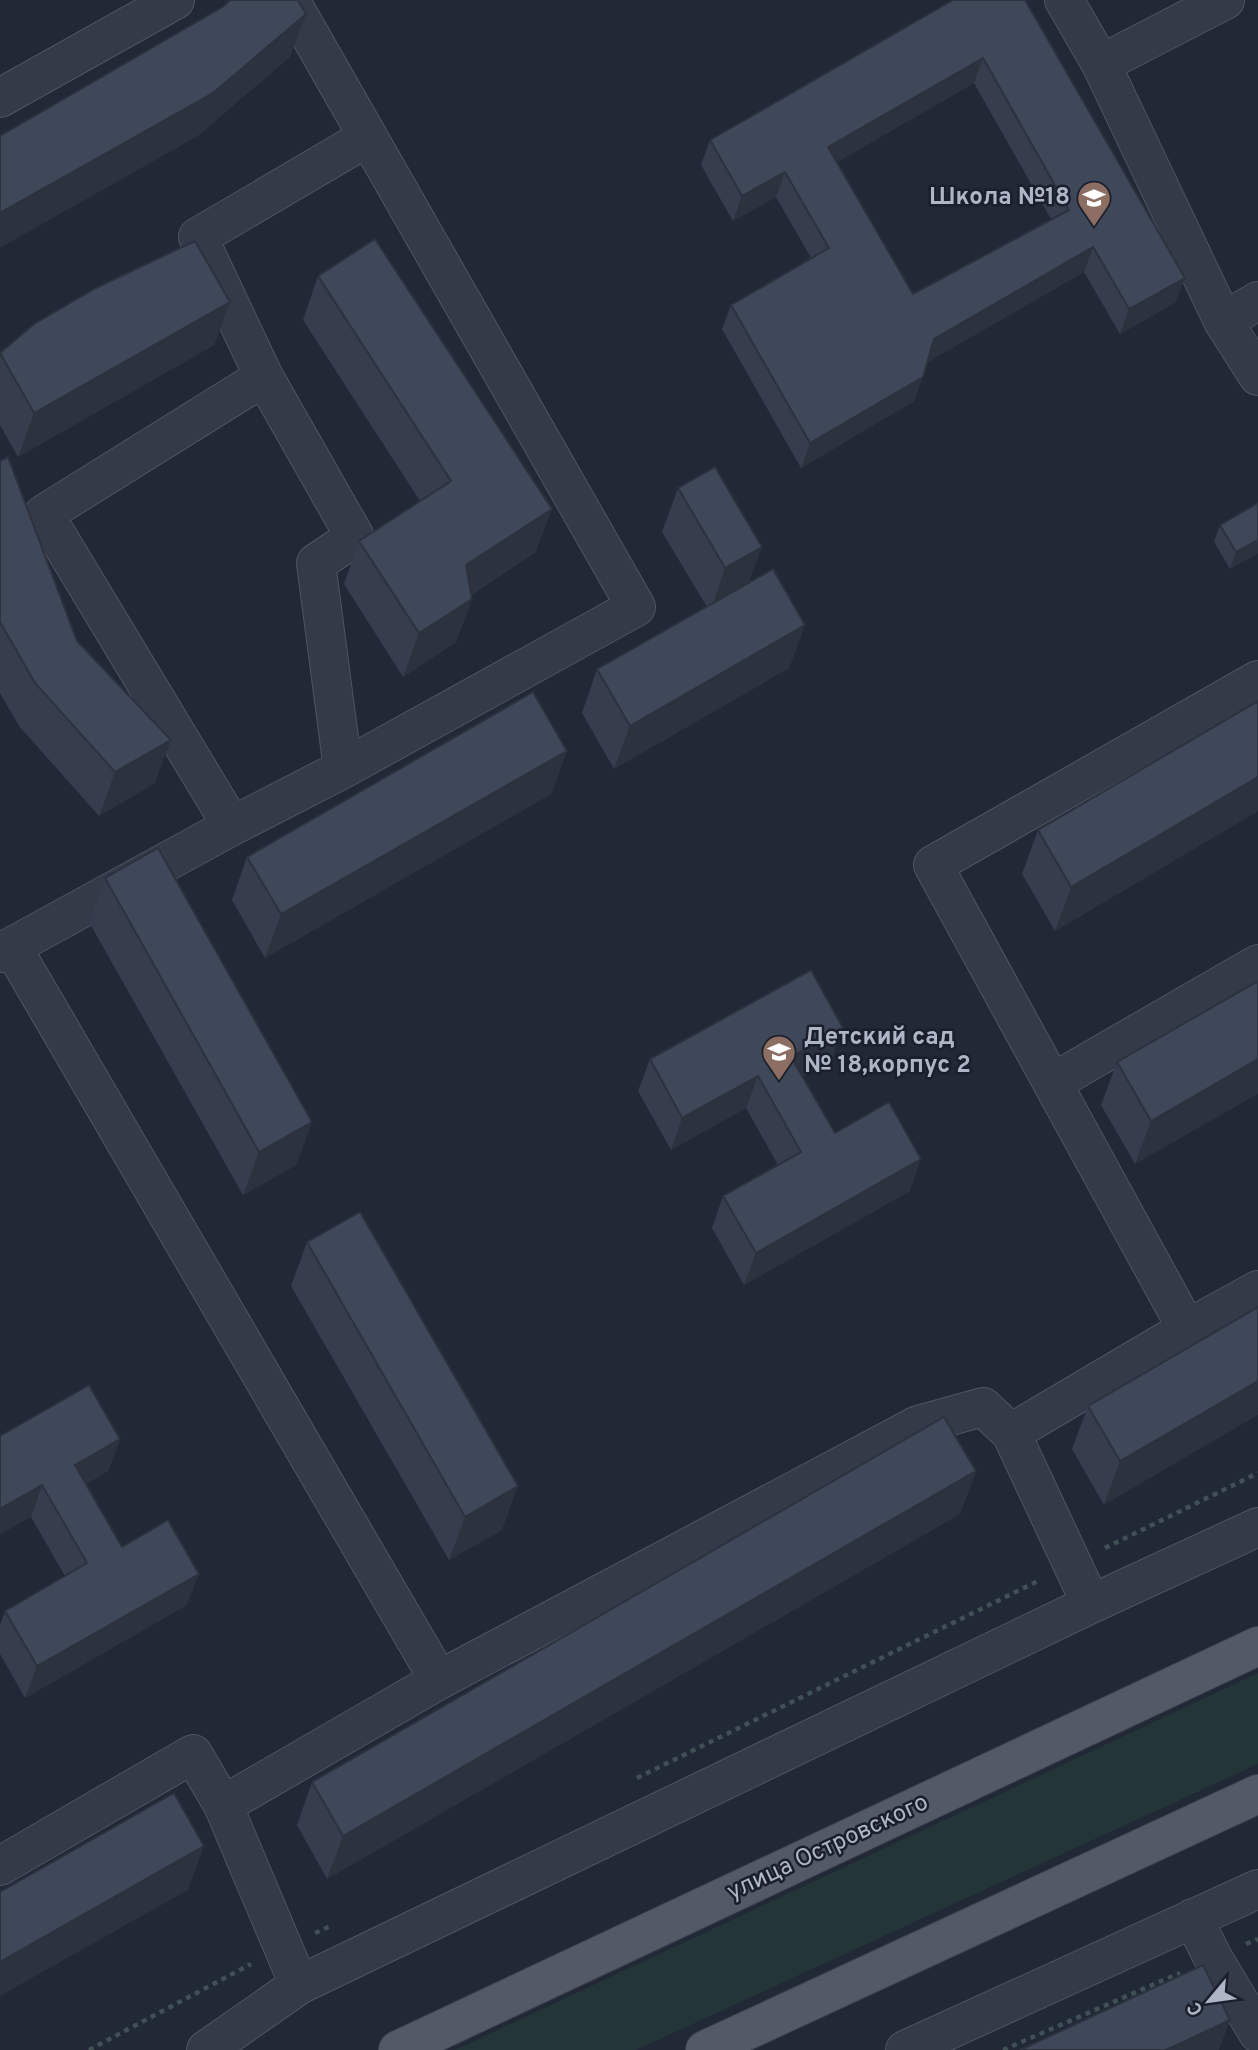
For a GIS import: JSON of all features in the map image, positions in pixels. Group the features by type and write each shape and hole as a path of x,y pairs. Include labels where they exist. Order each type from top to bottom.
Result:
{"main road":[{"name":"улица Островского","path":"398,2050 1258,1646"},
{"path":"705,2050 1258,1794"}],"lane":[{"path":"0,97 175,0"},
{"path":"290,0 636,607 343,769 232,826 6,950 439,1679"},
{"path":"1064,0 1101,64 1223,321 1258,376"},
{"path":"1101,64 1225,0"},
{"path":"343,769 316,563 355,537 264,377 198,237 368,137"},
{"path":"1223,321 1258,301"},
{"path":"44,514 264,377"},
{"path":"11,491 44,514 232,826"},
{"path":"1186,1329 933,865 1258,680"},
{"path":"1052,1083 1258,964"},
{"path":"1011,1433 1186,1329 1258,1290"},
{"path":"223,1805 439,1679 918,1425 983,1407 1011,1433 1091,1604"},
{"path":"205,2050 299,1985 1091,1604 1258,1527"},
{"path":"5,1853 194,1754 223,1805 299,1985"},
{"path":"905,2050 1258,1889"},
{"path":"1193,1918 1213,1958 1258,2033"}],"path":[{"path":"630,1782 1258,1473"},
{"path":"89,2050 282,1948 345,1919"},
{"path":"1003,2050 1258,1939"}],"shaded area":[{"path":"1258,1673 1258,1764 636,2050 455,2050"}],"building":[{"path":"230,0 298,0 306,14 213,93 0,213 0,136 224,6"},
{"name":"Школа №18","path":"953,0 1025,0 1185,278 1129,309 1093,247 934,339 923,377 810,443 731,305 829,248 785,172 742,196 710,140","holes":["983,58 1069,210 913,294 828,147"]},
{"path":"375,239 552,509 466,565 472,599 419,633 359,541 451,481 318,276"},
{"path":"195,241 230,302 34,413 0,353 34,324 96,288"},
{"path":"8,457 77,641 171,740 115,772 35,683 0,622 0,461"},
{"path":"715,467 762,547 725,568 678,488"},
{"path":"1258,503 1258,540 1236,552 1220,525"},
{"path":"773,569 805,625 630,726 597,669"},
{"path":"533,692 567,751 281,914 247,857"},
{"path":"1258,701 1258,777 1071,887 1038,830"},
{"path":"158,848 312,1122 259,1152 105,878"},
{"path":"811,970 843,1028 791,1057 835,1133 889,1102 921,1159 756,1253 723,1196 801,1152 758,1076 682,1118 650,1059"},
{"path":"1258,981 1258,1059 1151,1121 1117,1062"},
{"path":"360,1212 518,1486 465,1517 307,1242"},
{"path":"1258,1307 1258,1381 1120,1461 1088,1406"},
{"path":"89,1385 120,1439 75,1465 122,1547 168,1520 199,1574 37,1666 5,1611 87,1563 42,1485 0,1509 0,1436"},
{"path":"944,1417 976,1471 343,1836 312,1782"},
{"path":"174,1793 204,1846 0,1962 0,1892"},
{"path":"1203,1965 1230,2020 1166,2050 1020,2050"}],"place":[{"name":"Школа №18","path":"1094,228"},
{"name":"Детский сад № 18,корпус 2","path":"779,1082"}]}
